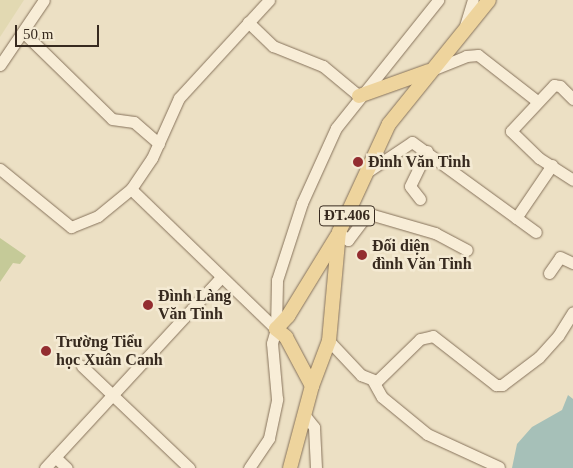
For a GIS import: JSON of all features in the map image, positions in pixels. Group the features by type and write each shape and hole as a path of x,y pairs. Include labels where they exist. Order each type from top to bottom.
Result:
{"main road":[{"name":"ĐT.406","path":"290,468 306,417 312,386 329,341 339,232 389,124 489,0"},
{"path":"359,96 430,71"},
{"path":"312,386 286,337 276,329 288,316 339,232"}],"street":[{"path":"0,65 44,0"},
{"path":"0,169 71,227 98,216 132,189 158,144 179,98 269,0"},
{"path":"249,468 269,438 277,399 272,343 276,329 276,280 302,203 336,128 359,96 438,0"},
{"path":"464,29 473,0"},
{"path":"248,22 273,46 323,66 359,96"},
{"path":"23,32 112,119 134,122 158,144"},
{"path":"430,71 466,56 478,55 537,100"},
{"path":"573,99 560,86 554,85 537,100 511,133 573,180"},
{"path":"367,172 412,142 536,232"},
{"path":"420,199 410,186 427,152"},
{"path":"516,218 552,165"},
{"path":"132,189 276,329"},
{"path":"339,232 348,240 366,216 373,214 435,233 467,250"},
{"path":"549,273 560,257 573,263"},
{"path":"45,468 221,277"},
{"path":"372,381 390,371 420,339 433,336 496,384 502,385 539,357 558,336 573,312"},
{"path":"329,341 347,363 372,381 382,397 427,434 499,466"},
{"path":"82,366 189,468"},
{"path":"306,417 314,427 316,468"},
{"path":"55,457 67,468"}],"shaded area":[{"path":"0,0 24,0 0,37"}],"green space":[{"path":"0,238 26,256 20,264 13,263 0,282"}],"water":[{"path":"568,395 573,399 573,468 512,468 517,444 532,427 562,410"}],"place":[{"name":"Đình Văn Tinh","path":"358,162"},
{"name":"Đối diện đình Văn Tinh","path":"362,255"},
{"name":"Đình Làng Văn Tinh","path":"148,305"},
{"name":"Trường Tiểu học Xuân Canh","path":"46,351"}]}
